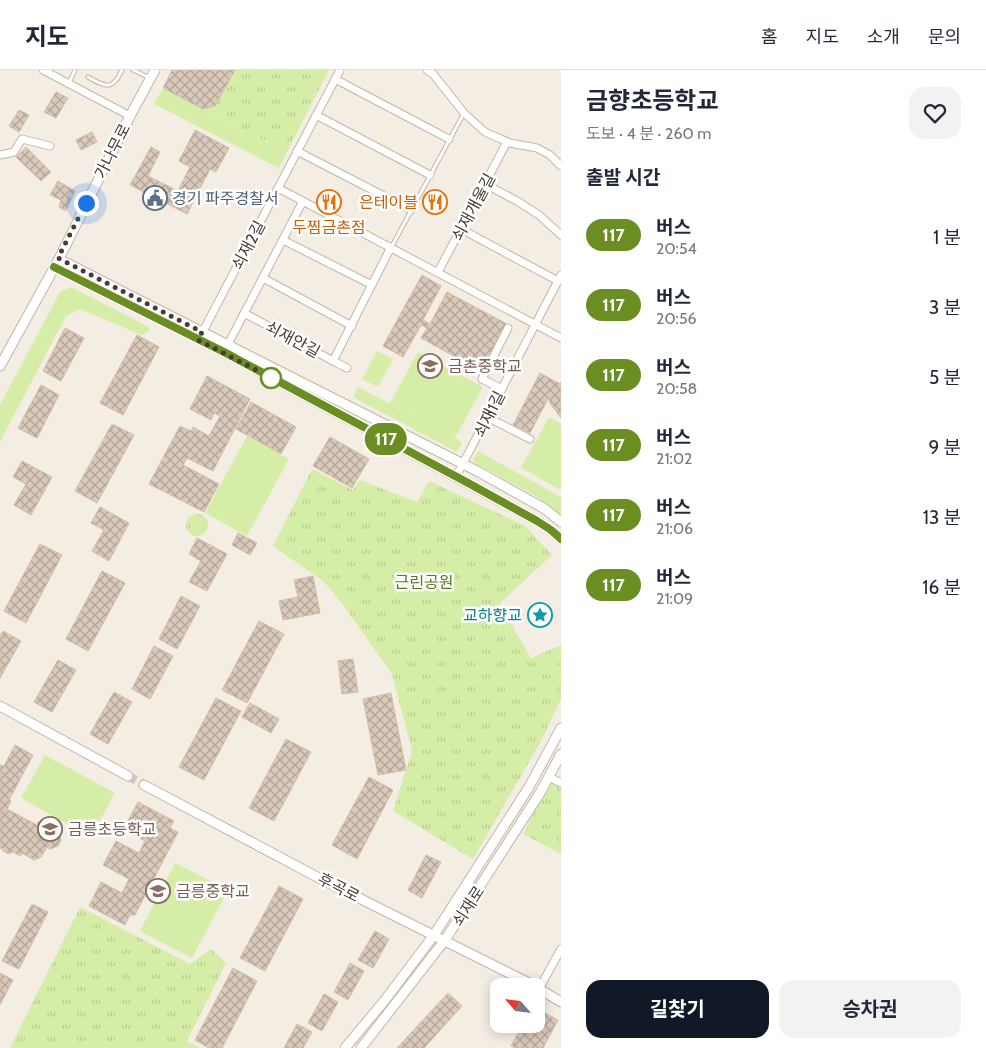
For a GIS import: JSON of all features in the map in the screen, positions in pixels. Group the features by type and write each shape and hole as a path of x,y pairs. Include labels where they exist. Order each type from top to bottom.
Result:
{"street":[{"path":"43,70 130,116"},
{"name":"가나무로","path":"0,366 54,267 155,70"},
{"name":"쇠재2길","path":"200,336 340,70"},
{"path":"426,70 433,74 464,112 485,132 510,143 537,148 550,154 561,166"},
{"path":"335,79 449,140"},
{"path":"316,116 430,175"},
{"path":"0,155 14,152 22,139 50,146"},
{"name":"쇠재개울길","path":"438,272 507,142"},
{"path":"297,151 411,210"},
{"path":"485,184 532,210 561,235"},
{"path":"278,188 561,338"},
{"path":"226,349 303,201"},
{"name":"쇠재1길","path":"456,476 559,278 461,229"},
{"path":"283,240 372,285"},
{"name":"쇠재안길","path":"244,313 333,361 391,247"},
{"path":"58,258 200,336"},
{"path":"54,267 463,464 545,509 561,522"},
{"path":"263,278 352,326"},
{"path":"502,389 482,379 508,328"},
{"path":"226,349 537,521 561,539"},
{"path":"333,361 347,368"},
{"path":"487,417 530,439"},
{"path":"0,706 128,776"},
{"name":"쇠재로","path":"345,1048 385,1000 434,935 529,787 561,728"},
{"name":"쇠재로","path":"361,1048 445,940 540,793 561,754"},
{"path":"549,776 561,783"},
{"name":"후곡로","path":"144,785 319,878 519,978"},
{"path":"543,978 561,949"},
{"name":"후곡로","path":"545,992 561,1002"}],"lane":[{"path":"69,84 75,70"},
{"path":"88,77 105,86 111,85 116,82 122,70"},
{"path":"133,70 150,79"},
{"name":"쇠재안길","path":"391,247 464,112"}],"green space":[{"path":"235,70 329,70 287,152 203,109 215,106"},
{"path":"163,88 287,152 279,168 154,104"},
{"path":"71,287 149,327 149,331 141,335 80,309 66,316 0,442 0,405 60,292"},
{"path":"377,351 393,359 378,387 362,379"},
{"path":"418,352 483,387 455,438 462,442 457,452 353,397 358,387 419,419 390,403"},
{"path":"549,417 561,424 561,490 521,468"},
{"path":"247,436 289,459 247,536 205,513"},
{"path":"478,451 561,497 561,515 539,498 475,463 473,460"},
{"name":"근린공원","path":"312,469 353,490 360,480 417,502 429,481 525,526 552,555 499,604 531,658 561,645 561,699 540,743 473,859 393,811 412,751 392,674 341,602 323,581 273,546"},
{"path":"197,514 205,517 208,525 205,533 197,536 189,533 186,525 189,517"},
{"path":"45,755 115,793 91,837 21,798"},
{"path":"550,782 561,787 561,854 523,834"},
{"path":"175,863 228,890 192,958 140,931"},
{"path":"80,907 190,964 211,949 226,963 187,1041 200,1048 10,1048"}],"building":[{"path":"172,70 235,70 215,106 203,109 163,88"},
{"path":"56,92 68,98 56,118 44,112"},
{"path":"19,110 29,115 19,132 9,126"},
{"path":"195,130 229,148 216,172 210,169 187,214 130,185 151,147 160,152 148,176 178,191 190,167 179,161"},
{"path":"92,132 97,142 81,150 76,140"},
{"path":"26,147 51,172 41,181 16,157"},
{"path":"58,181 75,191 66,211 59,207 61,200 50,195"},
{"path":"422,275 441,286 423,320 430,324 447,292 507,324 485,363 481,361 478,364 470,360 468,364 421,338 427,328 421,325 403,357 383,346"},
{"path":"65,328 84,338 61,381 43,371"},
{"path":"137,335 159,347 123,415 100,403"},
{"path":"540,373 560,384 561,382 561,418 548,399 530,433 513,425"},
{"path":"207,376 250,399 213,471 187,458 183,465 219,484 204,512 149,484 180,426 191,431 193,427 209,436 220,416 214,413 211,420 190,409"},
{"path":"41,385 59,395 37,438 18,428"},
{"path":"251,402 296,427 281,454 236,429"},
{"path":"112,424 134,435 97,503 75,491"},
{"path":"330,437 369,459 352,488 313,466"},
{"path":"22,461 52,477 31,515 14,505 26,484 13,477"},
{"path":"100,507 129,523 109,561 92,551 104,530 91,523"},
{"path":"238,533 257,543 250,555 232,545"},
{"path":"197,538 227,554 207,591 189,582 201,561 189,554"},
{"path":"40,544 62,555 26,623 4,611"},
{"path":"102,571 125,583 88,651 66,639"},
{"path":"313,576 320,613 283,620 279,601 298,597 294,580"},
{"path":"181,596 200,606 177,649 159,639"},
{"path":"259,621 284,634 247,703 222,690"},
{"path":"3,631 21,641 0,678 0,636"},
{"path":"154,646 173,656 150,699 132,689"},
{"path":"353,659 358,692 342,694 338,661"},
{"path":"58,660 76,670 52,712 34,702"},
{"path":"114,692 132,702 108,744 90,734"},
{"path":"391,693 406,770 378,775 363,699"},
{"path":"216,698 241,711 204,780 179,767"},
{"path":"250,703 279,719 271,733 242,717"},
{"path":"286,739 311,752 274,821 249,808"},
{"path":"15,745 33,755 9,800 11,801 7,809 37,825 38,822 59,831 61,840 58,846 50,849 47,847 41,857 34,860 22,853 20,856 13,852 9,854 0,849 0,765 4,766"},
{"path":"369,777 393,790 357,859 332,845"},
{"path":"138,802 174,821 170,828 178,832 135,915 130,915 125,925 89,906 101,882 122,893 129,879 103,865 116,841 139,853 145,841 123,830"},
{"path":"426,855 441,862 422,898 408,890"},
{"path":"279,886 303,899 265,971 240,958"},
{"path":"32,904 48,912 19,969 2,961"},
{"path":"375,931 389,939 373,968 358,960"},
{"path":"350,963 364,971 348,1000 334,992"},
{"path":"233,968 257,981 222,1048 209,1048 195,1040"},
{"path":"0,973 13,980 0,1005"},
{"path":"448,993 462,1006 424,1048 397,1048"},
{"path":"324,994 338,1002 322,1031 308,1023"},
{"path":"545,1013 558,1020 543,1048 515,1048 511,1046 518,1033 545,1033"},
{"path":"297,1024 312,1032 303,1048 284,1048"}],"tunnel":[{"path":"128,776 144,785"}],"bus line":[{"name":"117","path":"54,267 224,352 537,521 561,539"}],"place":[{"name":"경기 파주경찰서","path":"155,198"},
{"name":"두찜금촌점","path":"329,202"},
{"name":"은테이블","path":"435,202"},
{"name":"금촌중학교","path":"430,366"},
{"name":"교하향교","path":"540,615"},
{"name":"금릉초등학교","path":"50,829"},
{"name":"금릉중학교","path":"158,891"}],"route":[{"path":"86,203 58,258 202,332 198,340 274,379 271,378"}]}
